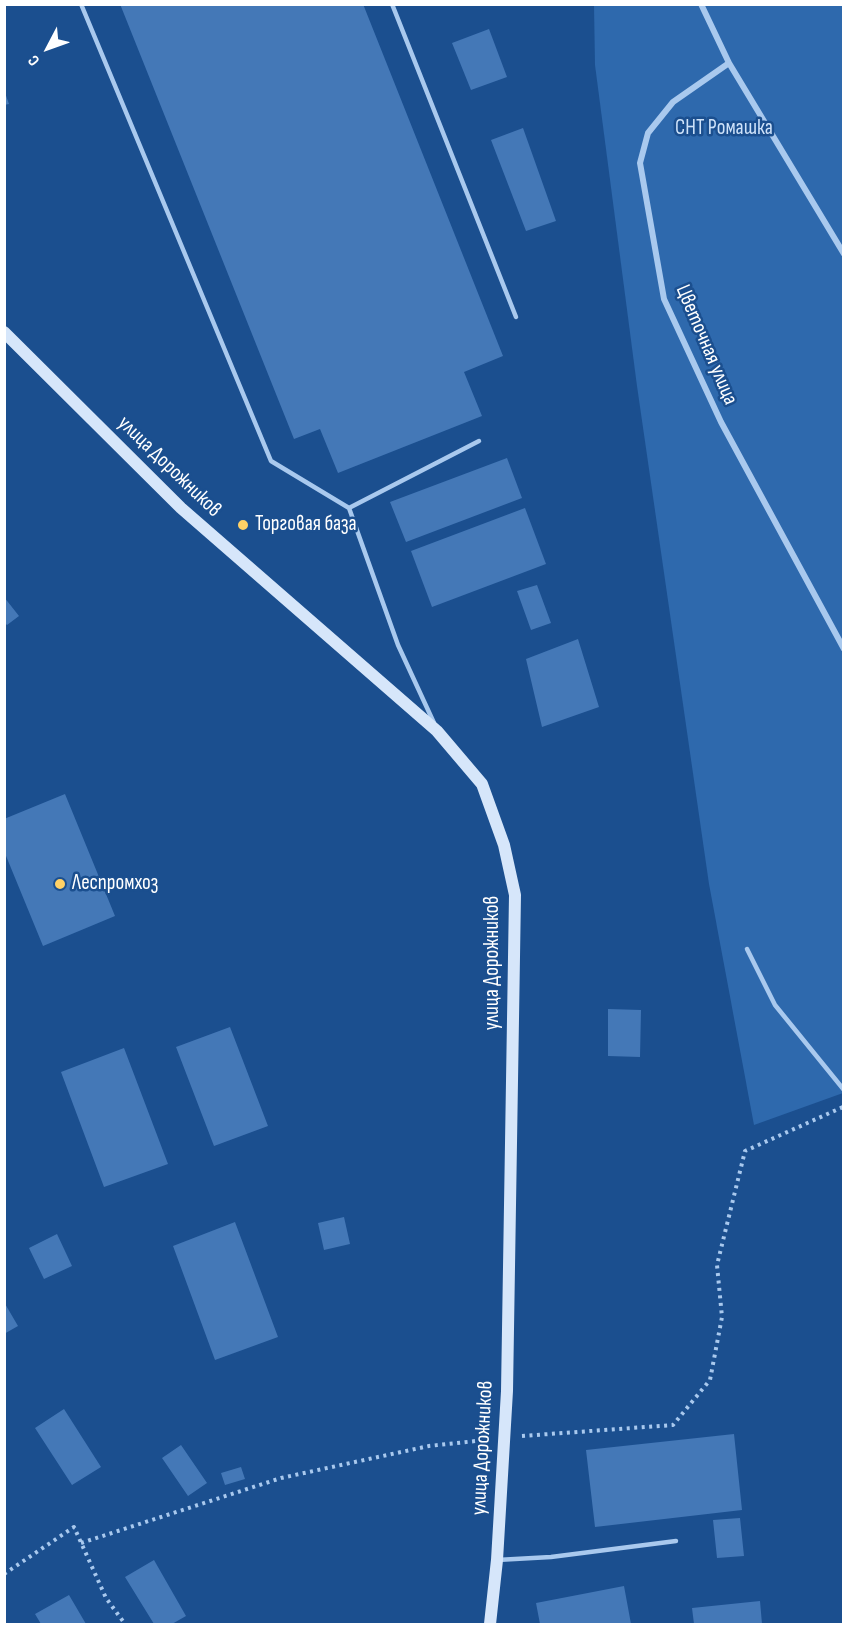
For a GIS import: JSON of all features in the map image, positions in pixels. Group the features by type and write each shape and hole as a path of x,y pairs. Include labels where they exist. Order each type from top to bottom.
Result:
{"street":[{"path":"701,4 729,63 843,254"},
{"name":"Цветочная улица","path":"729,63 673,102 648,133 640,163 664,299 721,422 843,650"},
{"name":"улица Дорожников","path":"4,332 181,508 437,731 482,784 504,845 515,895 507,1391 497,1560 490,1624"}],"lane":[{"path":"81,4 271,461 349,508 398,645 437,731"},
{"path":"392,4 516,317"},
{"path":"349,508 479,441"},
{"path":"747,949 776,1005 843,1090"},
{"path":"497,1560 551,1557 676,1541"}],"path":[{"path":"4,1574 74,1527 106,1598 125,1624"}],"green space":[{"name":"СНТ Ромашка","path":"594,5 843,5 843,1093 754,1125 709,884 637,386 595,65"}],"building":[{"path":"120,4 363,4 503,356 464,372 482,416 338,473 320,429 294,439"},
{"path":"489,29 507,77 471,90 452,43"},
{"path":"4,90 9,104 4,105"},
{"path":"523,128 556,221 526,231 491,140"},
{"path":"507,458 522,498 406,542 390,502"},
{"path":"525,508 546,564 432,607 411,551"},
{"path":"537,585 551,623 531,630 517,591"},
{"path":"4,597 19,616 7,625 4,622"},
{"path":"578,639 599,707 542,727 526,659"},
{"name":"Леспромхоз","path":"65,794 115,916 43,946 4,851 4,819"},
{"path":"608,1009 641,1010 640,1057 608,1056"},
{"path":"230,1027 268,1126 214,1146 176,1047"},
{"path":"124,1048 168,1164 104,1187 61,1072"},
{"path":"344,1217 350,1244 324,1250 318,1223"},
{"path":"235,1222 278,1337 215,1360 173,1246"},
{"path":"57,1234 72,1266 44,1279 29,1248"},
{"path":"4,1302 18,1326 4,1334"},
{"path":"64,1409 101,1467 72,1485 35,1428"},
{"path":"734,1434 742,1510 595,1527 586,1450"},
{"path":"181,1445 207,1483 188,1496 162,1458"},
{"path":"241,1467 245,1479 225,1485 221,1473"},
{"path":"740,1518 744,1556 717,1558 713,1520"},
{"path":"154,1560 186,1616 172,1624 154,1624 125,1577"},
{"path":"624,1586 631,1624 540,1624 536,1603"},
{"path":"69,1595 86,1624 41,1624 35,1614"},
{"path":"760,1601 762,1624 694,1624 692,1608"}],"place":[{"name":"Торговая база","path":"243,525"},
{"name":"Леспромхоз","path":"60,884"}]}
